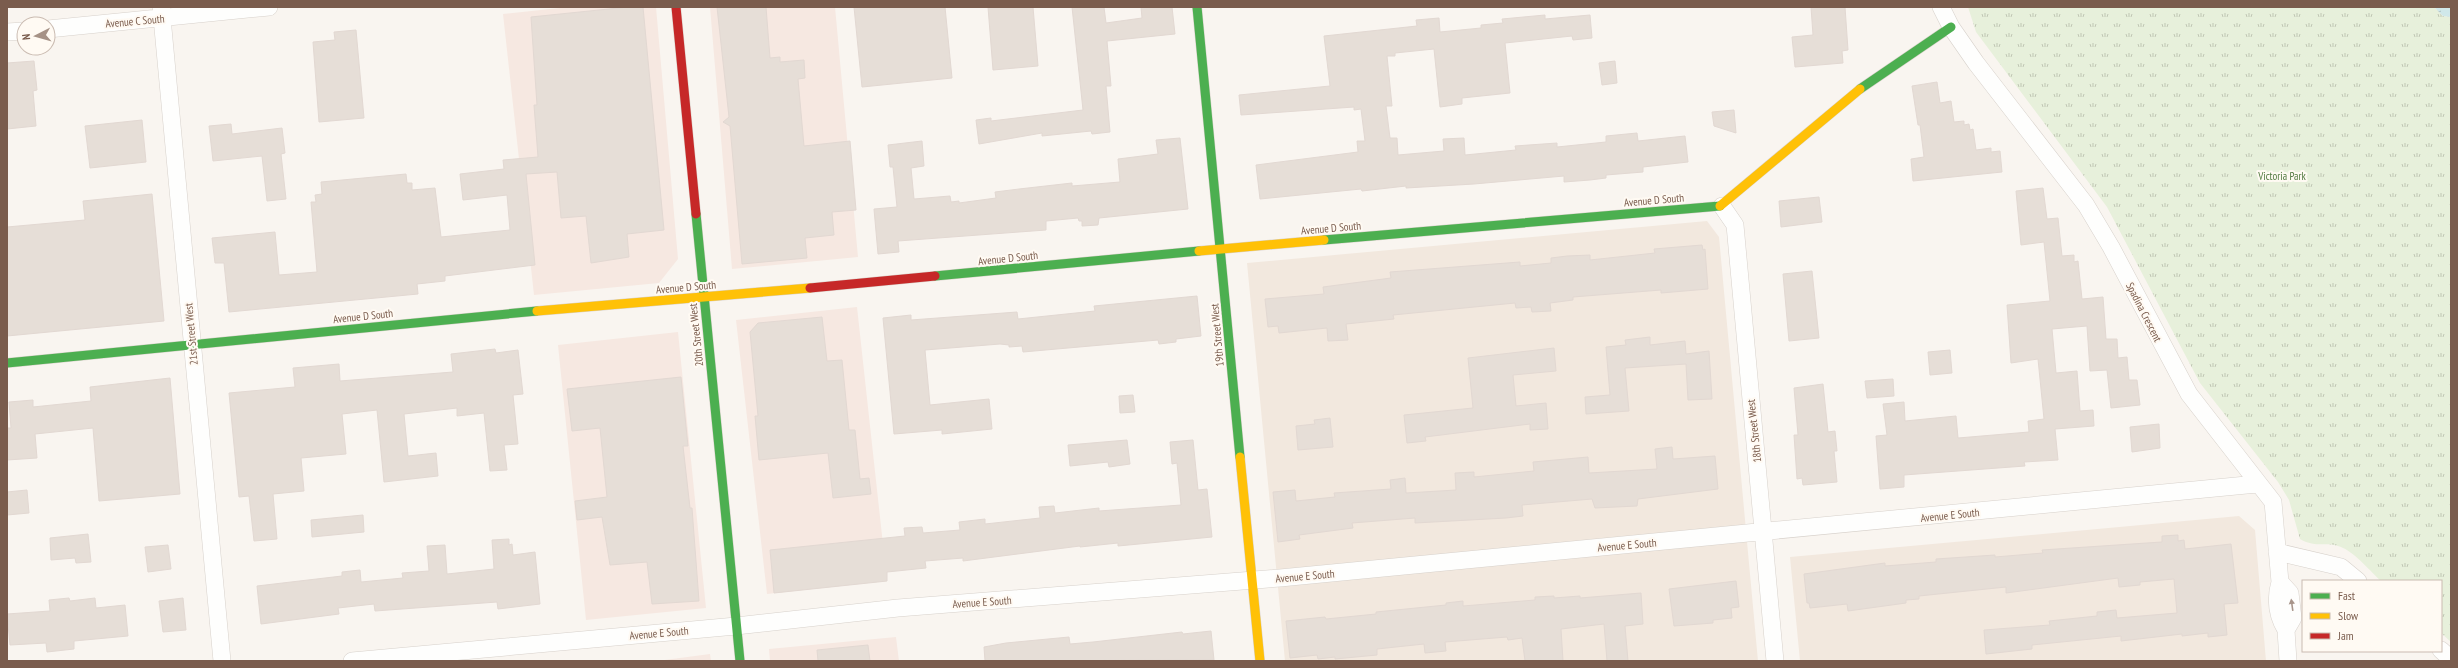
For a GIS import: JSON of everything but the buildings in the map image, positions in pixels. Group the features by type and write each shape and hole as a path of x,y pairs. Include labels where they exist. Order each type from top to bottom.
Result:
{"street":[{"name":"Avenue C South","path":"56,28 162,12 270,7"},
{"name":"20th Street West","path":"676,7 740,661"},
{"name":"19th Street West","path":"1197,7 1260,661"},
{"name":"Spadina Crescent","path":"1941,7 1951,27 1980,69 2086,205 2111,247 2189,394 2257,484 2273,502 2280,582 2277,594 2279,612 2286,630 2288,661"},
{"name":"21st Street West","path":"162,12 222,661"},
{"path":"1722,206 1870,81 1951,27"},
{"name":"Avenue D South","path":"7,363 544,310 705,298 1221,249 1722,206"},
{"name":"18th Street West","path":"1722,206 1735,225 1776,661"},
{"name":"Avenue E South","path":"352,661 736,626 898,608 1252,580 2257,484"},
{"path":"2277,552 2341,567 2357,580"},
{"path":"2442,651 2451,659"}],"shaded area":[{"path":"569,7 656,7 678,259 659,283 534,295 503,14"},
{"path":"710,7 835,7 858,257 732,269"},
{"path":"1707,221 1719,237 1758,661 1285,661 1247,263"},
{"path":"857,307 887,581 767,594 736,320"},
{"path":"678,332 706,608 586,620 558,345"},
{"path":"2239,516 2255,530 2266,661 1800,661 1790,557"},
{"path":"896,637 899,661 770,661 769,649"},
{"path":"710,654 711,661 657,661"}],"green space":[{"name":"Victoria Park","path":"1968,7 2434,7 2443,16 2451,17 2451,642 2442,634 2442,580 2380,580 2348,550 2332,545 2312,544 2300,539 2289,500 2278,482 2200,383 2107,207 1976,32"}],"water":[{"path":"2434,7 2451,7 2451,17 2443,16"}],"traffic: fast":[{"path":"1197,7 1240,457"},
{"path":"1860,89 1951,27"},
{"path":"1324,240 1720,206"},
{"path":"696,214 740,661"},
{"path":"935,276 1199,251"},
{"path":"7,363 537,311"}],"traffic: slow":[{"path":"1720,206 1860,89"},
{"path":"1199,251 1324,240"},
{"path":"537,311 810,288"},
{"path":"1240,457 1260,661"}],"traffic: jam":[{"path":"676,7 696,214"},
{"path":"810,288 935,276"}]}
